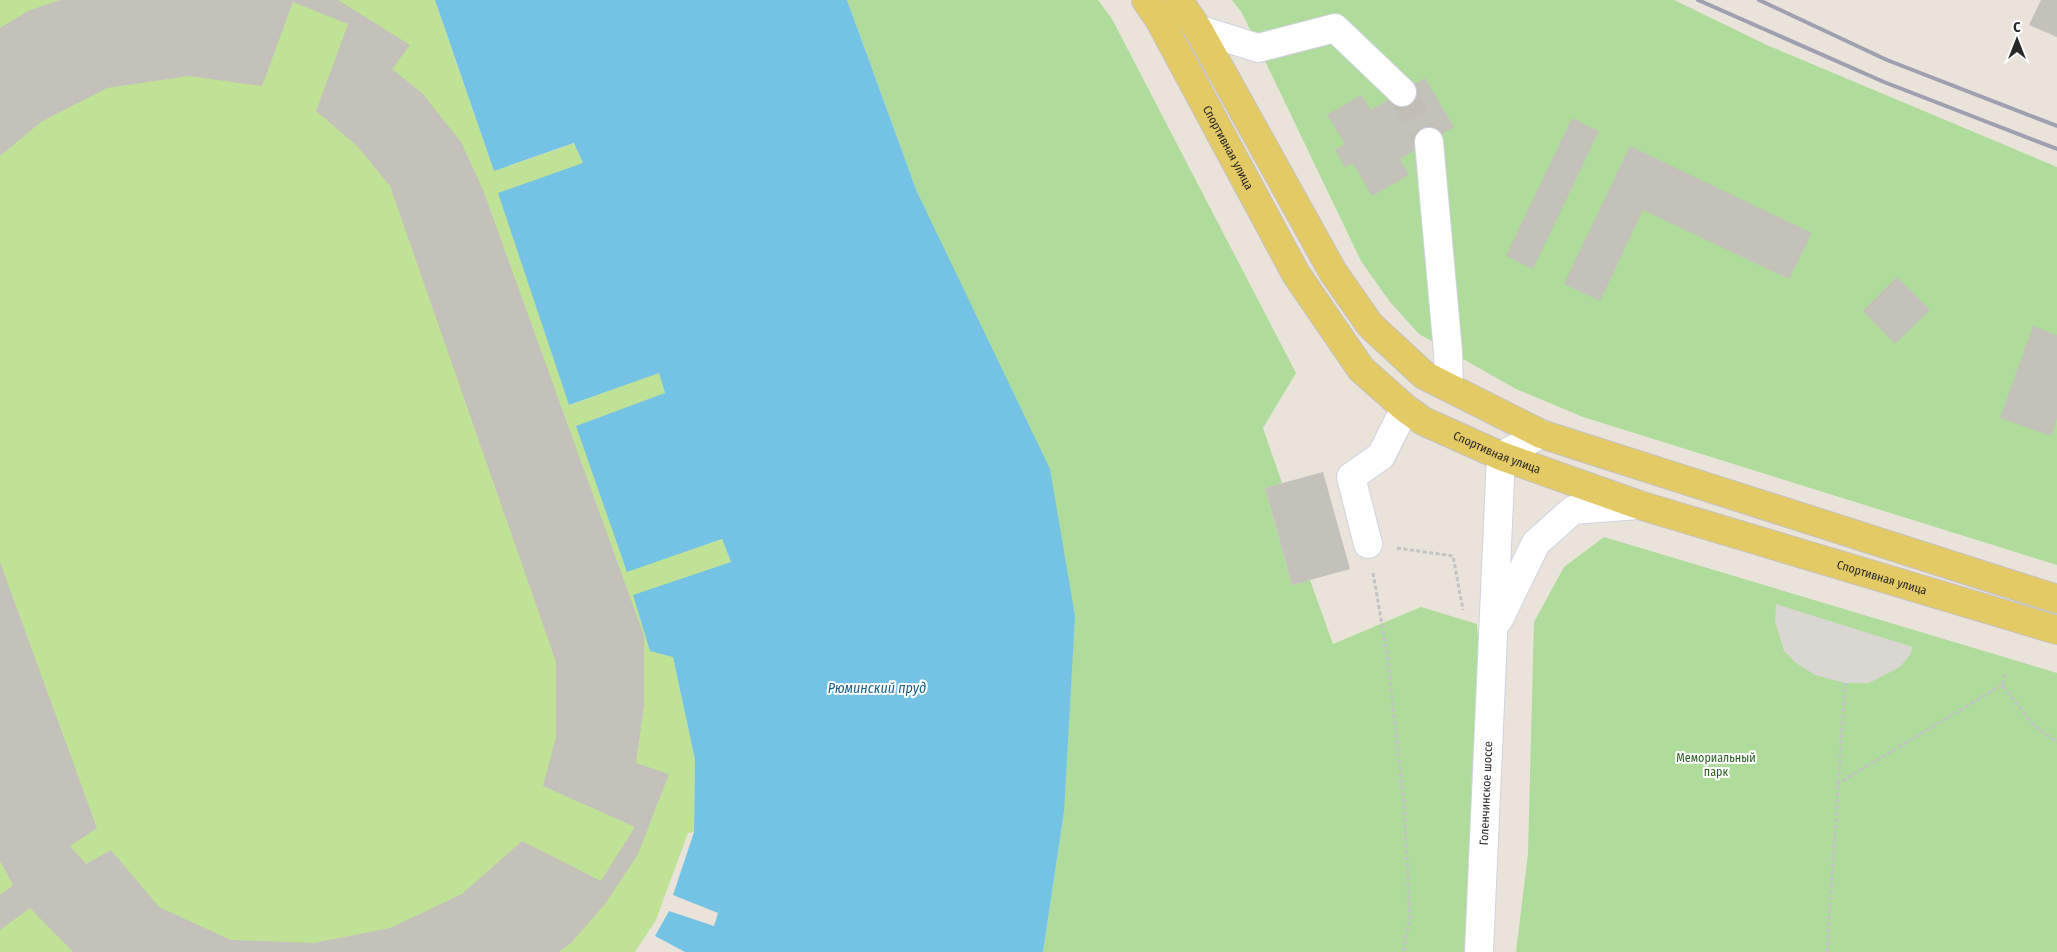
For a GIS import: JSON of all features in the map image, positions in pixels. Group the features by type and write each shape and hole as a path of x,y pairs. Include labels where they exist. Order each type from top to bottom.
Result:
{"main road":[{"name":"Спортивная улица","path":"1146,0 1296,274 1360,369 1423,421 1501,456 1639,505 2057,630"},
{"path":"1178,0 1198,29 1333,272 1370,325 1424,375 1541,434 2057,599"}],"street":[{"path":"1198,29 1258,48 1335,28 1402,92"},
{"path":"1429,142 1448,352 1449,387"},
{"path":"1368,544 1351,477 1380,456 1405,408"},
{"path":"1501,456 1541,434"},
{"name":"Голенчинское шоссе","path":"1479,952 1501,456"},
{"name":"Голенчинское шоссе","path":"1493,634 1536,543 1573,510 1639,505"}],"path":[{"path":"1403,952 1410,918 1404,804 1386,653 1368,544 1453,556 1463,611"},
{"path":"1837,784 2002,685 2005,674"},
{"path":"1827,952 1845,683"},
{"path":"2002,685 2034,726 2057,742"}],"green space":[{"path":"0,0 435,0 494,171 575,143 583,163 570,405 659,372 665,393 627,571 722,539 731,562 673,657 695,760 694,832 688,833 656,920 635,952 0,952"},
{"path":"847,0 1098,0 1112,19 1296,373 1263,428 1282,483 1265,488 1292,585 1310,580 1333,644 1421,607 1477,624 1486,764 1479,952 1043,952 1064,812 917,192"},
{"path":"1232,0 1674,0 1769,46 2057,167 2057,565 1583,417 1516,389 1419,334 1390,302 1361,261 1242,13"},
{"name":"Мемориальный парк","path":"1604,537 2057,673 2057,952 1516,952 1528,854 1534,622 1564,567"}],"shaded area":[{"path":"1776,604 1913,647 1910,655 1900,667 1869,683 1845,683 1815,675 1796,663 1784,651 1775,621"}],"water":[{"name":"Рюминский пруд","path":"435,0 847,0 917,192 1050,469 1075,616 1064,812 1043,952 685,952 655,936 669,911 714,926 718,913 673,895 694,832 695,760 673,657 650,651 633,595 731,562 722,539 627,572 576,426 665,393 659,373 569,405 498,193 583,163 574,143 494,171"}],"building":[{"path":"60,0 338,0 410,45 392,69 422,93 461,142 483,190 644,636 644,706 636,763 669,774 638,854 605,904 571,943 559,952 73,952 30,908 0,930 0,895 13,885 0,861 0,562 97,828 70,846 86,864 111,850 159,907 231,940 314,943 390,928 462,894 522,841 601,881 635,827 543,786 556,737 556,662 390,186 356,145 316,111 348,24 293,2 262,86 189,76 107,88 41,122 0,156 0,28 28,11"},
{"path":"2041,0 2057,0 2057,37 2029,25"},
{"path":"1425,78 1454,127 1400,159 1409,175 1372,196 1353,163 1345,167 1335,150 1345,144 1327,115 1361,95 1371,110"},
{"path":"1572,118 1599,131 1533,269 1506,256"},
{"path":"1630,146 1812,233 1789,279 1643,210 1600,301 1564,284"},
{"path":"1897,277 1930,310 1895,344 1863,311"},
{"path":"2033,326 2057,335 2057,418 2051,436 2000,418"},
{"path":"1323,472 1350,569 1292,585 1265,488"}],"tunnel":[{"path":"1402,92 1429,142"}],"railway":[{"path":"1698,0 1884,82 2057,149"},
{"path":"1759,0 1887,60 2057,126"}]}
